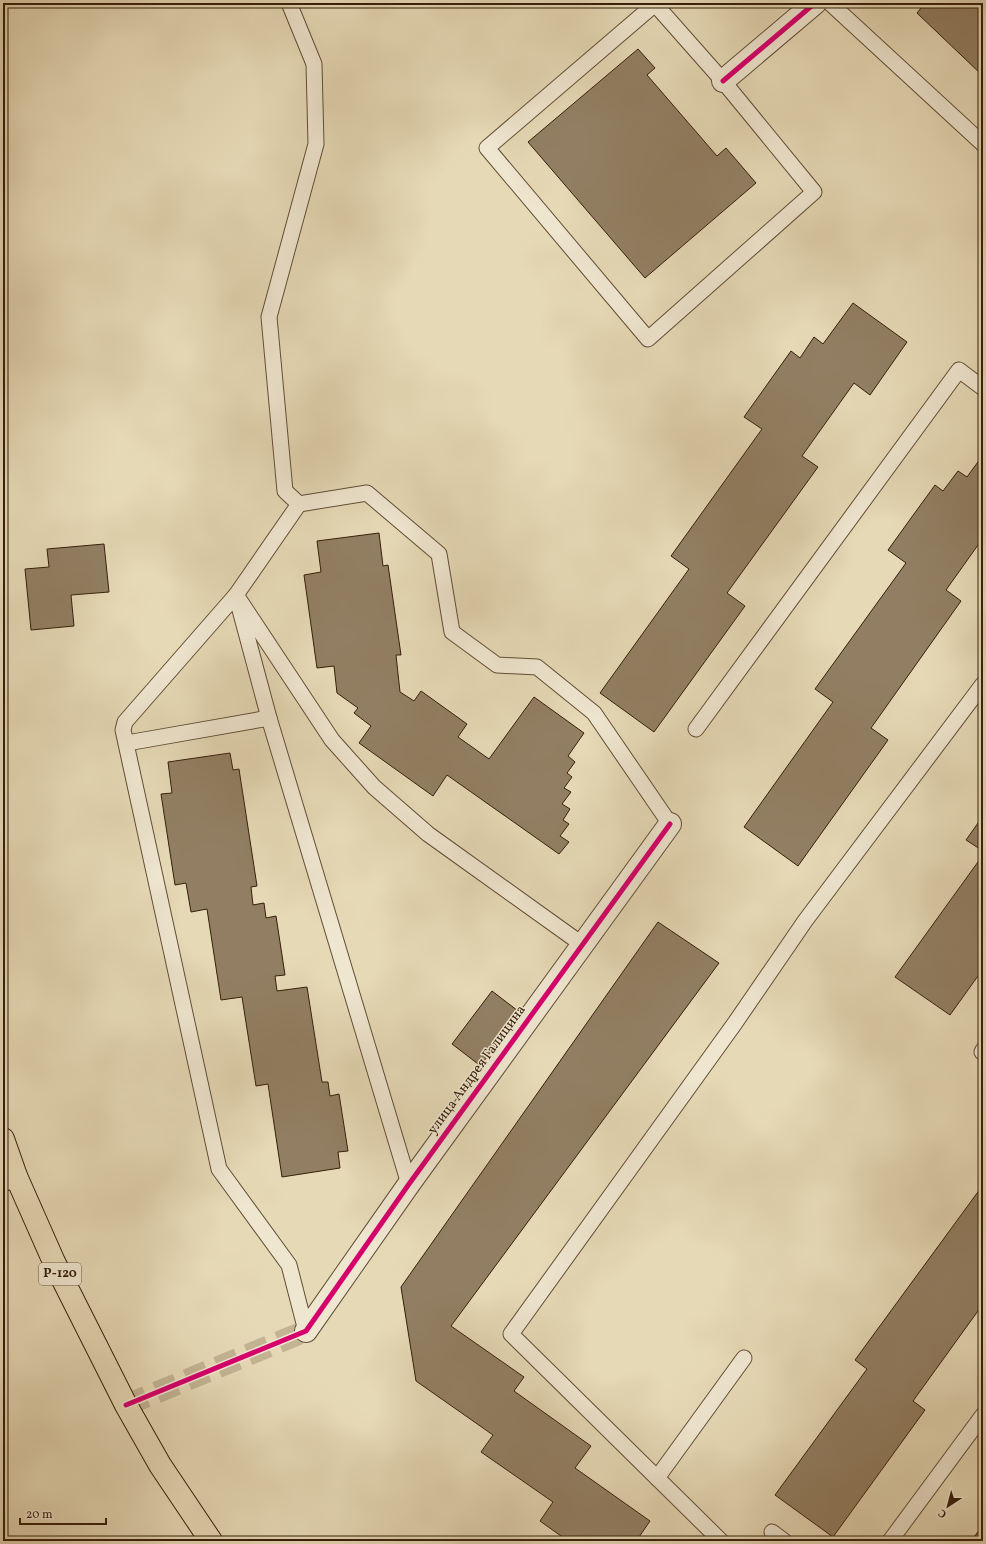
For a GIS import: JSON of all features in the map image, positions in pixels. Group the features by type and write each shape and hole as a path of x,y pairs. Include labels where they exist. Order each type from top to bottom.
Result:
{"main road":[{"name":"Р-120","path":"3,1138 10,1178 126,1405 160,1465 211,1541"}],"street":[{"path":"723,81 815,3"},
{"name":"улица Андрея Галицина","path":"306,1331 409,1184 670,824"}],"lane":[{"path":"289,3 314,64 316,144 269,317 285,491 299,504"},
{"path":"830,3 983,144"},
{"path":"655,4 723,81 814,192 648,339 487,148 655,4"},
{"path":"696,729 959,370 983,388"},
{"path":"306,1331 290,1265 219,1169 123,730 125,722 236,596 299,504 367,493 439,554 452,632 497,665 537,667 594,713 670,824"},
{"path":"236,596 269,718 409,1184"},
{"path":"236,596 332,740 374,787 428,834 583,945"},
{"path":"721,1541 511,1334 730,1029 805,921 983,684"},
{"path":"127,743 269,718"},
{"path":"658,1478 744,1358"},
{"path":"890,1541 983,1415"},
{"path":"772,1532 784,1541"}],"building":[{"path":"925,3 983,3 983,76 917,13"},
{"path":"638,49 655,68 647,75 717,156 726,148 756,183 645,278 528,142"},
{"path":"853,303 907,342 870,395 854,383 802,456 818,467 727,593 745,606 654,732 600,693 689,569 671,556 762,429 744,417 791,351 800,358 814,337 823,344"},
{"path":"983,455 983,538 946,590 961,601 871,728 888,740 798,866 744,827 833,702 815,689 906,563 888,550 935,485 943,491 958,471 967,477"},
{"path":"379,533 383,566 388,565 401,655 396,655 400,692 414,701 421,691 467,724 458,737 489,759 534,697 584,733 568,756 575,762 567,773 572,777 564,788 571,792 562,804 570,809 563,820 569,824 560,836 569,842 559,854 447,775 433,796 359,743 371,726 354,713 358,708 337,693 334,666 317,668 304,575 321,572 317,541"},
{"path":"104,544 109,592 71,595 74,626 31,630 25,569 49,567 47,549"},
{"path":"230,753 233,770 239,769 257,886 251,887 253,905 264,903 266,918 276,916 285,975 275,976 277,991 307,987 322,1082 328,1082 330,1096 339,1094 348,1151 338,1152 340,1168 282,1177 268,1084 256,1086 242,997 221,1000 207,909 191,912 186,883 175,885 161,794 172,793 168,762"},
{"path":"983,816 983,851 966,840"},
{"path":"983,855 983,969 950,1015 895,977"},
{"path":"658,922 719,963 451,1326 524,1377 514,1391 591,1446 575,1468 650,1521 637,1540 639,1541 568,1541 540,1521 553,1502 481,1452 493,1435 416,1381 401,1287"},
{"path":"492,991 522,1014 482,1067 452,1044"},
{"path":"983,1185 983,1304 913,1401 925,1410 833,1537 775,1495 867,1369 855,1360"},
{"path":"983,1525 983,1541 971,1541"}],"tunnel":[{"path":"126,1405 306,1331"}],"cycle path":[{"path":"723,81 815,3"},
{"path":"126,1405 306,1331 409,1184 670,824"}]}
